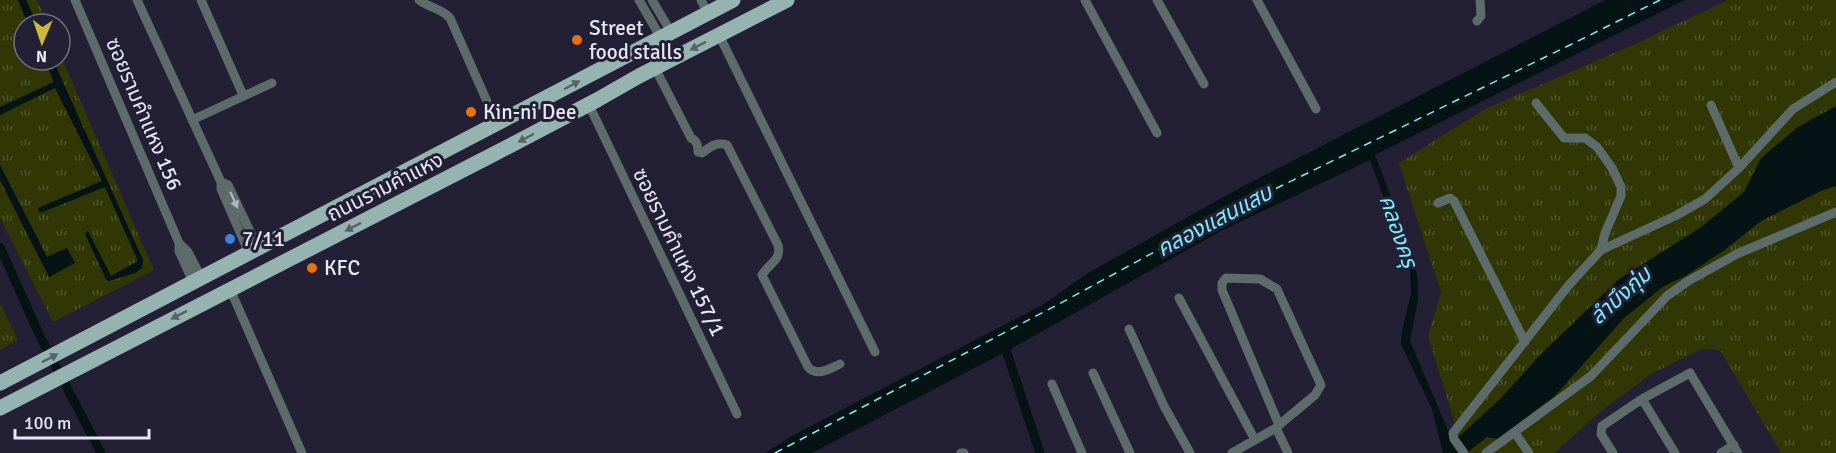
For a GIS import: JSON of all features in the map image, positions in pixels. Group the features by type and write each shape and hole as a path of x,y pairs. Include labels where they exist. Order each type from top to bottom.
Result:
{"main road":[{"name":"ถนนรามคำแหง","path":"4,381 666,35 705,6 733,0"},
{"name":"ถนนรามคำแหง","path":"0,408 462,171 787,0"},
{"path":"451,147 452,163 462,171"},
{"path":"423,161 432,166 438,174 431,186"}],"street":[{"name":"ซอยรามคำแหง 156","path":"75,0 179,243 179,251 197,280"},
{"path":"137,0 221,182 221,189 253,251"},
{"path":"201,0 243,95"},
{"path":"419,0 428,6 444,11 450,18 497,124"},
{"path":"639,0 666,35"},
{"path":"652,0 666,35"},
{"path":"1085,0 1157,133"},
{"path":"1157,0 1204,84"},
{"path":"1257,0 1316,109"},
{"path":"1477,21 1482,16 1480,0"},
{"path":"719,35 875,352"},
{"path":"656,68 691,138 693,150 702,153 715,144 727,145 778,245 780,253 778,258 762,275 808,367 817,373 840,364"},
{"path":"1464,453 1454,439 1453,433 1568,286 1601,250 1675,216 1705,199 1739,168 1793,109 1836,82"},
{"path":"192,120 272,83"},
{"path":"1536,104 1564,138 1585,138 1597,147 1622,187 1621,196 1605,233 1601,250"},
{"name":"ซอยรามคำแหง 157/1","path":"589,105 737,414"},
{"path":"1712,105 1739,168"},
{"path":"1438,203 1450,198 1454,201 1525,342"},
{"path":"1486,453 1591,376 1667,296 1688,281 1737,254 1836,212"},
{"path":"1232,453 1278,426 1315,395 1321,385 1277,288 1260,279 1228,278 1222,283 1222,290 1278,426 1288,453"},
{"path":"230,289 302,453"},
{"path":"1179,298 1255,440"},
{"path":"1129,328 1164,406 1190,453"},
{"path":"1093,373 1130,453"},
{"path":"1613,453 1601,434 1602,426 1642,399 1689,373 1692,374 1736,449 1721,453"},
{"path":"1052,384 1082,453"},
{"path":"1642,399 1675,453"},
{"path":"1515,433 1528,453"}],"green space":[{"path":"0,0 18,0 23,12 12,12 12,72 51,72 55,81 0,107"},
{"path":"26,0 37,0 42,12 32,12"},
{"path":"1728,0 1836,0 1836,453 1781,453 1720,350 1702,349 1651,374 1600,412 1554,453 1464,453 1428,336 1441,293 1399,163 1485,109 1635,44"},
{"path":"58,72 68,72 154,270 53,322 0,218 0,180 49,277 75,263 67,248 47,257 0,165 0,115 55,87 102,181 38,208 40,213 105,187 138,261 111,277 87,231 85,234 106,279 109,281 135,273 142,268 143,260"},
{"path":"0,303 18,340 0,350"}],"water":[{"path":"18,0 26,0 32,12 23,12"},
{"path":"1605,0 1685,0 1375,155 1415,265 1418,300 1410,341 1453,442 1501,398 1541,354 1619,279 1700,228 1744,192 1761,158 1798,127 1836,106 1836,186 1823,190 1761,221 1726,249 1687,275 1664,286 1624,318 1554,397 1497,439 1487,437 1467,453 1443,453 1432,409 1401,344 1411,293 1410,269 1370,160 1221,231 1007,351 812,453 765,453 790,437 1044,304 1088,273 1234,191"},
{"path":"50,72 58,72 143,260 142,268 135,273 109,281 106,279 85,234 88,231 111,276 138,261 105,187 40,213 38,208 102,181 55,88 0,115 0,107 54,82"},
{"path":"0,165 47,257 67,248 75,263 49,277 0,180"}],"waterway":[{"path":"0,247 39,334 101,453"},
{"path":"1003,341 1040,453"}],"ferry route":[{"path":"775,453 1059,304 1213,220 1230,223 1236,208 1660,0"}],"place":[{"name":"Street food stalls","path":"577,40"},
{"name":"Kin-ni Dee","path":"471,112"},
{"name":"7/11","path":"230,239"},
{"name":"KFC","path":"312,268"}],"water label":[{"name":"คลองแสนแสบ","path":"1214,220"},
{"name":"คลองครุ","path":"1399,231"},
{"name":"ลำบึงกุ่ม","path":"1620,295"}]}
